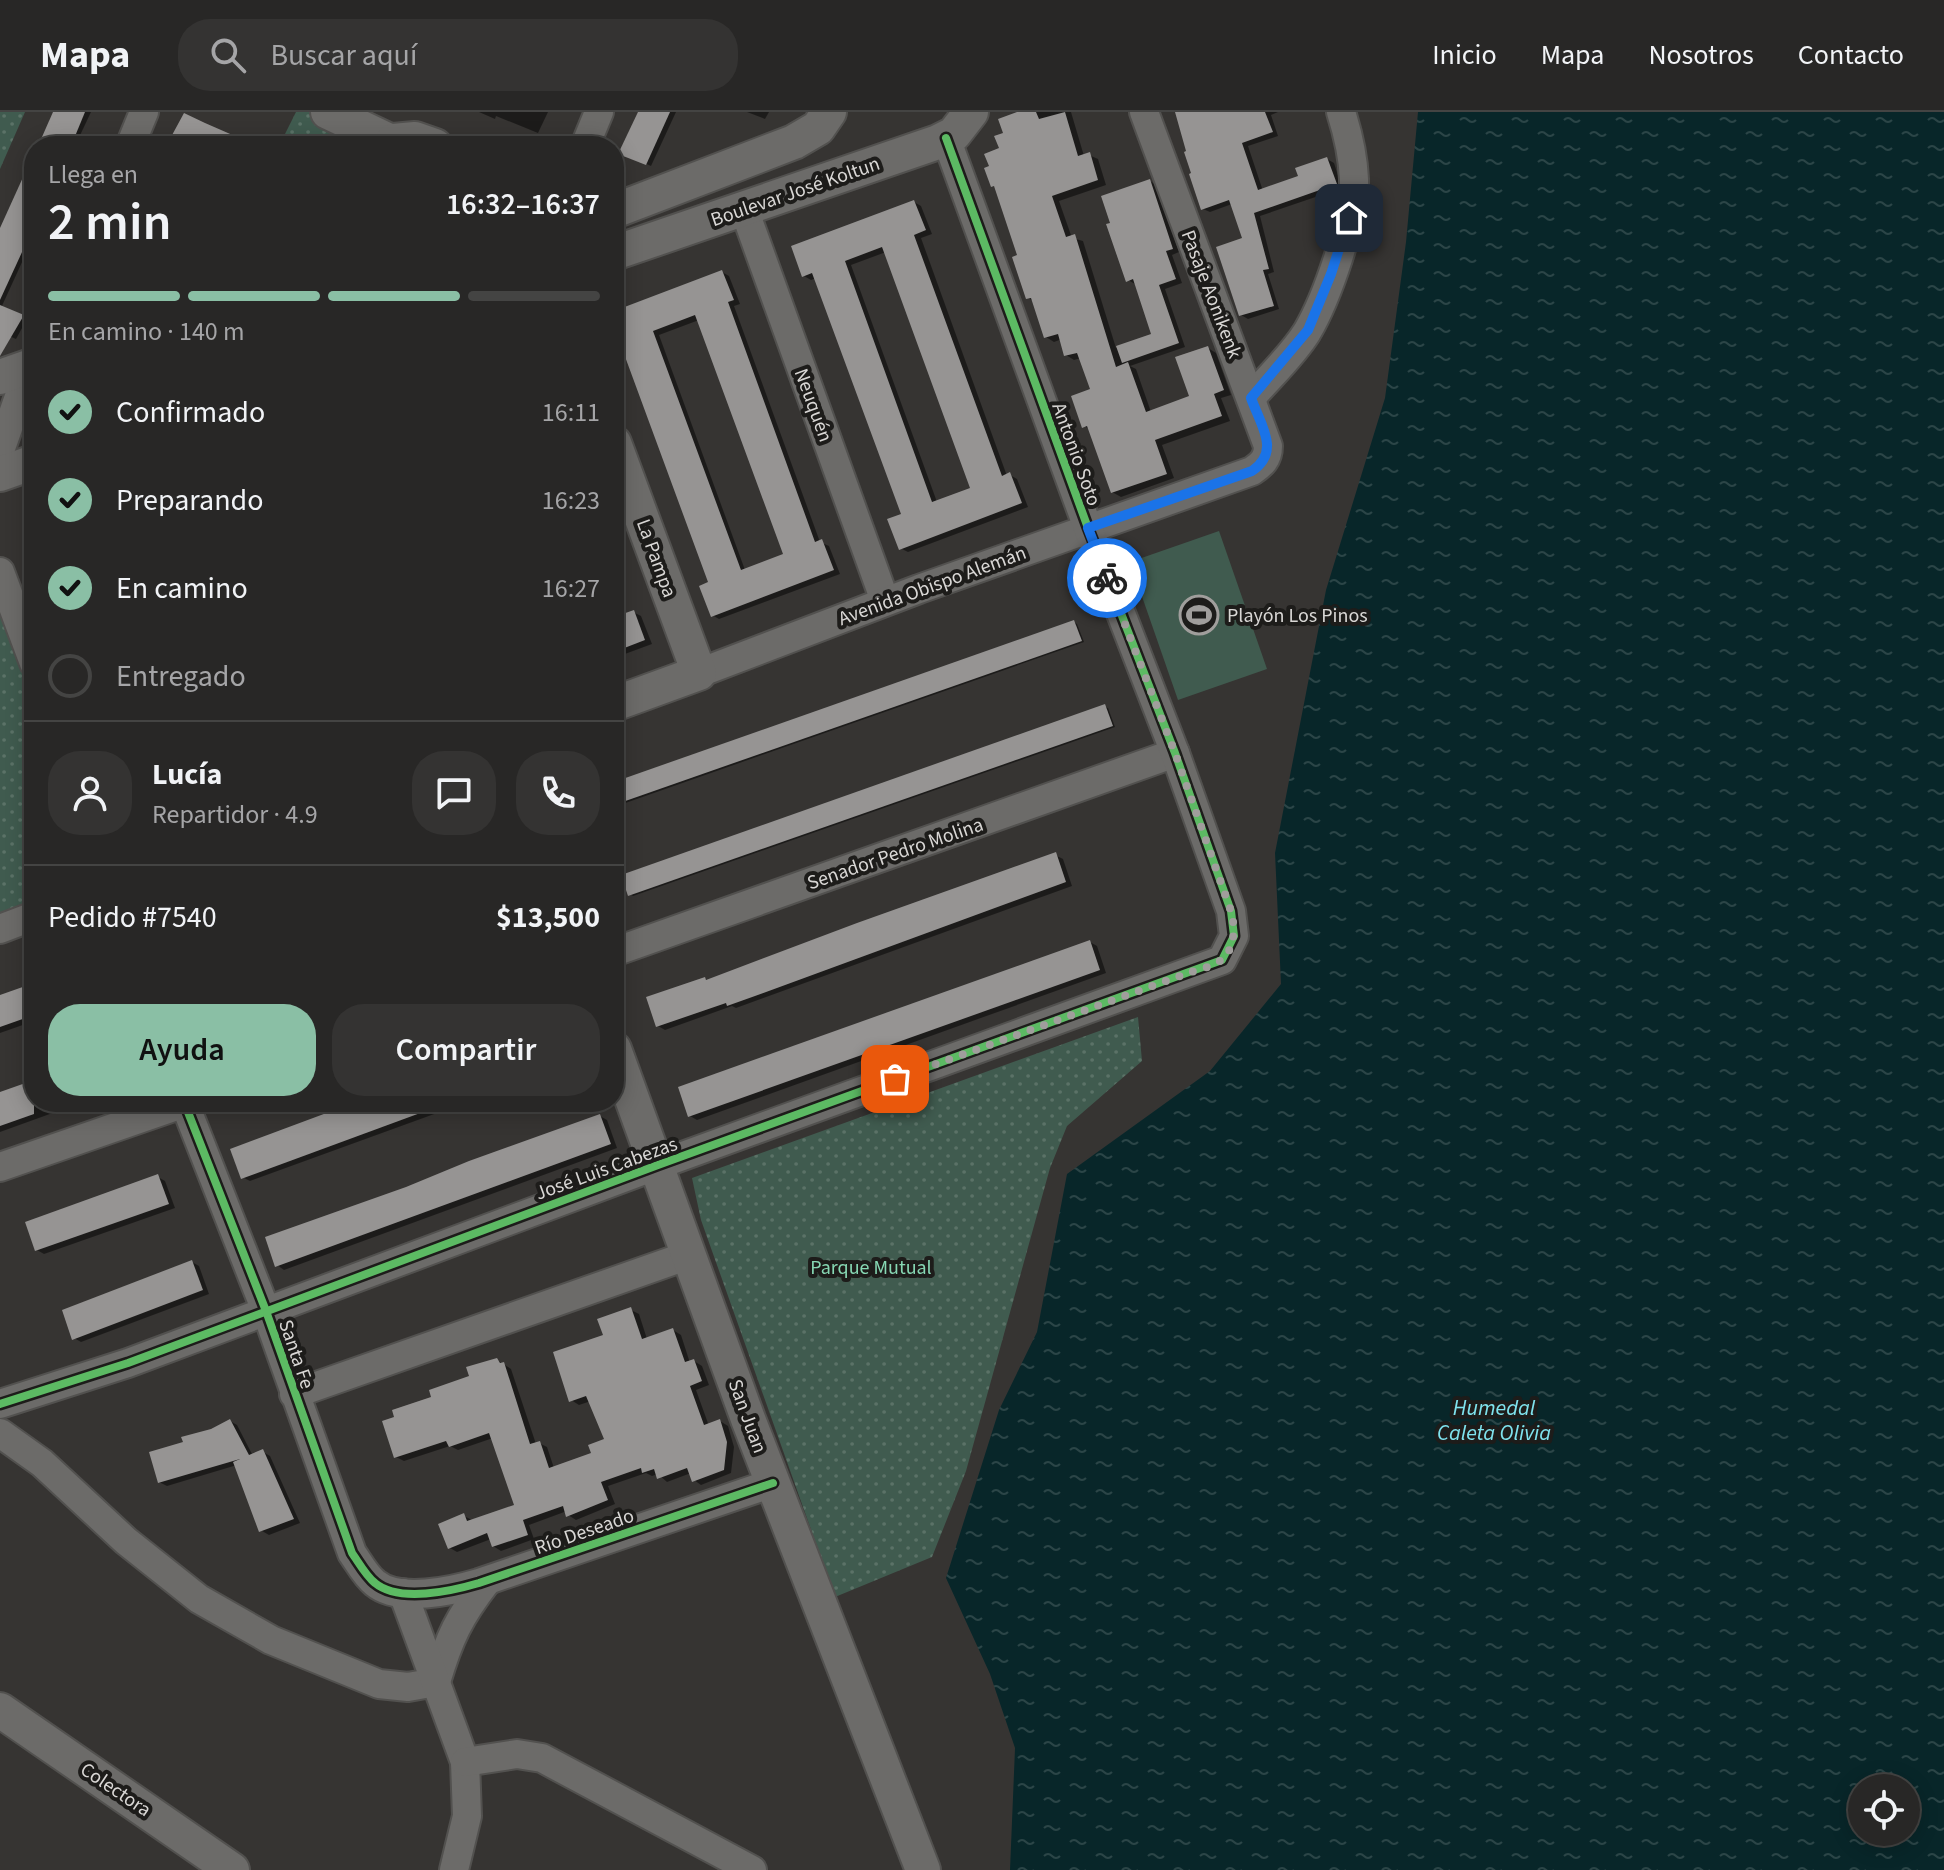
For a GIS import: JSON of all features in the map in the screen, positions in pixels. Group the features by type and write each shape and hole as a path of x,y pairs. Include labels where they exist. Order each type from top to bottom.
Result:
{"street":[{"path":"134,136 144,112"},
{"path":"328,112 381,136"},
{"path":"589,136 599,112"},
{"path":"624,207 796,140 818,128 829,112"},
{"name":"Pasaje Aonikenk","path":"1144,112 1268,446 1268,455 1263,463 1252,471"},
{"path":"1251,398 1308,330 1349,218 1354,181 1350,142 1341,112"},
{"name":"Boulevar José Koltun","path":"624,250 744,209 962,122"},
{"name":"Antonio Soto","path":"962,122 1088,528 1175,753 1234,919 1234,936 1222,960"},
{"name":"Neuquén","path":"744,209 885,601"},
{"path":"0,377 24,369"},
{"path":"0,451 24,385"},
{"path":"0,474 24,466"},
{"name":"La Pampa","path":"624,470 699,673"},
{"name":"Avenida Obispo Alemán","path":"624,700 885,601 1252,471"},
{"path":"0,572 24,636"},
{"name":"Senador Pedro Molina","path":"624,948 1175,753"},
{"path":"0,929 24,920"},
{"name":"José Luis Cabezas","path":"0,1404 128,1363 658,1165 1222,960"},
{"name":"San Juan","path":"624,1075 773,1483 923,1870"},
{"path":"0,1167 157,1112"},
{"name":"Santa Fe","path":"189,1112 266,1311 352,1553 376,1585 403,1593"},
{"path":"294,1394 689,1255"},
{"path":"0,1433 42,1463 126,1541 199,1599 271,1640 379,1684 408,1687 436,1682"},
{"name":"Río Deseado","path":"403,1593 445,1593 487,1581 773,1483"},
{"path":"436,1682 447,1643 462,1613 487,1581"},
{"path":"403,1593 465,1762 467,1816 454,1870"},
{"name":"Colectora","path":"0,1710 232,1870"},
{"path":"465,1762 517,1754 542,1758 752,1870"}],"green space":[{"path":"0,112 25,112 0,169"},
{"path":"296,112 328,112 379,136 284,136"},
{"name":"Playón Los Pinos","path":"1219,531 1267,669 1178,700 1130,562"},
{"path":"0,572 24,636 24,920 0,929"},
{"name":"Parque Mutual","path":"1138,1017 1142,1061 1067,1126 1050,1168 966,1471 932,1557 835,1597 701,1220 692,1178"}],"water":[{"name":"Humedal Caleta Olivia","path":"1418,112 1944,112 1944,1870 1010,1870 1015,1748 990,1674 946,1578 999,1410 1037,1332 1067,1174 1210,1071 1281,984 1275,853 1326,590 1385,398 1406,242"}],"building":[{"path":"53,112 85,112 75,136 42,136"},
{"path":"638,112 670,112 646,165 624,156 624,141"},
{"path":"1017,112 1036,112 1039,119 1065,112 1078,156 1090,152 1098,180 1052,196 1066,237 1075,234 1116,367 1128,362 1146,412 1189,396 1175,357 1208,346 1224,390 1214,394 1222,416 1155,440 1167,474 1111,493 1087,426 1082,428 1071,396 1090,389 1077,353 1064,356 1058,334 1044,338 1031,298 1026,299 1012,257 1017,255 994,186 991,187 984,168 989,166 984,154 999,148 994,136 1003,133 998,119"},
{"path":"1175,112 1265,112 1273,132 1242,143 1258,190 1298,176 1295,168 1327,157 1337,184 1254,213 1269,269 1263,270 1274,306 1239,316 1216,247 1242,238 1229,200 1201,210"},
{"path":"184,113 236,136 172,136"},
{"path":"24,175 24,248 0,300 0,228"},
{"path":"1150,179 1173,249 1166,251 1176,279 1159,285 1179,343 1122,363 1116,346 1151,334 1133,279 1126,282 1106,224 1110,223 1101,196"},
{"path":"914,200 926,230 914,235 1002,476 1010,472 1022,503 899,550 887,519 901,514 812,273 802,277 791,246","holes":["882,247 970,488 932,502 845,261"]},
{"path":"722,270 734,300 728,302 815,542 822,539 834,570 711,617 699,586 708,582 624,354 624,307","holes":["695,315 783,554 741,570 653,331"]},
{"path":"0,305 24,315 0,356"},
{"path":"634,610 645,640 624,648 624,614"},
{"path":"1074,620 1082,641 624,801 624,778"},
{"path":"1105,704 1113,726 628,896 624,874"},
{"path":"1056,852 1066,882 727,1006 726,1003 656,1027 646,997 705,977 706,980"},
{"path":"1090,940 1100,970 688,1117 678,1087"},
{"path":"24,987 24,1019 0,1027 0,995"},
{"path":"24,1084 24,1112 34,1114 0,1126 0,1092"},
{"path":"329,1112 423,1112 241,1179 230,1149"},
{"path":"600,1114 611,1144 275,1267 265,1237"},
{"path":"158,1174 169,1204 35,1251 25,1222"},
{"path":"192,1260 203,1290 72,1340 62,1310"},
{"path":"631,1307 642,1339 673,1328 685,1362 694,1359 702,1381 690,1386 704,1425 720,1419 727,1442 724,1470 692,1482 687,1468 657,1479 654,1469 642,1473 641,1468 601,1482 608,1500 566,1517 563,1506 523,1520 528,1535 492,1547 487,1533 448,1549 438,1524 464,1513 467,1521 514,1505 489,1433 449,1447 446,1441 394,1458 382,1421 394,1417 392,1410 431,1397 429,1390 469,1376 466,1367 497,1358 500,1363 504,1362 530,1444 540,1441 549,1468 591,1453 588,1445 604,1439 586,1396 569,1402 553,1352 603,1335 597,1319"},
{"path":"230,1419 249,1455 263,1449 294,1519 259,1532 233,1462 240,1459 158,1483 149,1452 183,1442 181,1437 211,1429"}],"cycle path":[{"path":"0,1404 128,1363 658,1165 1222,960 1234,936 1231,911 946,138"},
{"path":"188,1112 266,1311 352,1553 375,1583 398,1593 411,1594 468,1586 773,1483"}],"way so far":[{"path":"895,1079 1191,972 1222,960 1228,951 1234,936 1234,919 1175,753 1107,578"}],"place":[{"name":"Playón Los Pinos","path":"1199,615"}],"route":[{"path":"1107,578 1088,528 1252,471 1263,463 1268,455 1268,446 1251,398 1308,330 1349,218"}]}
